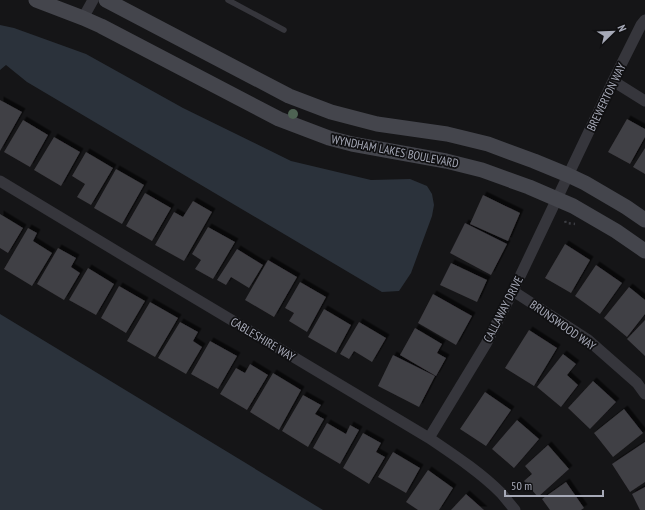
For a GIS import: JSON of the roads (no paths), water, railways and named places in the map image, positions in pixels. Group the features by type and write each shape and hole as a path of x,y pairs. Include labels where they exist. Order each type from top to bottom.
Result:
{"street":[{"name":"WYNDHAM LAKES BOULEVARD","path":"36,0 101,26 278,119 329,138 352,144 446,160 482,170 529,187 573,206 616,231 645,251"},
{"path":"83,18 93,0"},
{"name":"WYNDHAM LAKES BOULEVARD","path":"106,0 289,96 331,112 377,124 447,134 488,144 534,160 585,183 645,220"},
{"name":"BREWERTON WAY","path":"568,175 613,81 641,25 645,20"},
{"path":"613,81 645,101"},
{"name":"CALLAWAY DRIVE","path":"429,438 486,344 568,175"},
{"name":"CABLESHIRE WAY","path":"0,181 429,438 484,478 515,510"},
{"name":"BRUNSWOOD WAY","path":"513,291 587,339 637,383 645,394"}],"lane":[{"path":"228,0 284,30"}]}
